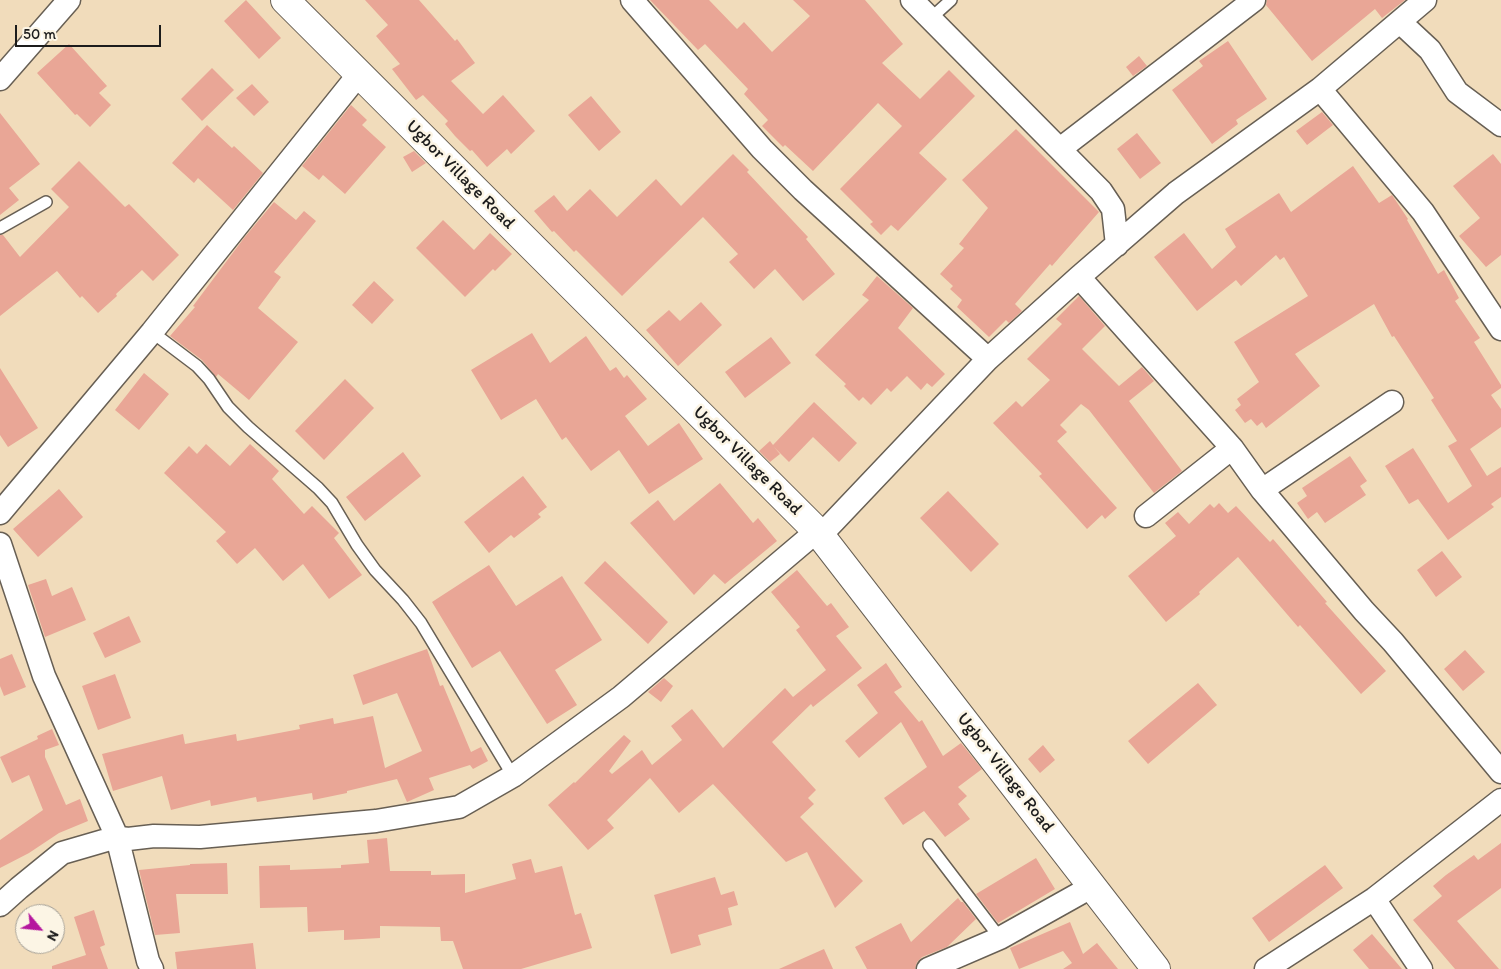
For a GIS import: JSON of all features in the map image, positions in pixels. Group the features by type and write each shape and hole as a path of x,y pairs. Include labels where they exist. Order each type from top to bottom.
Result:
{"street":[{"path":"0,78 69,0"},
{"name":"Ugbor Village Road","path":"285,0 818,533 1156,969"},
{"path":"632,0 769,156 803,190 988,359"},
{"path":"912,0 1101,191 1113,209 1117,245"},
{"path":"1060,149 1254,0"},
{"path":"0,905 62,853 117,837 128,839 154,836 200,837 376,821 459,807 513,776 621,697 818,533 988,359 1176,193 1320,89 1425,0"},
{"path":"1400,22 1430,50 1457,92 1501,125"},
{"path":"0,513 152,332 358,74"},
{"path":"1320,89 1424,212 1501,328"},
{"path":"1080,277 1232,448 1262,490 1364,611 1393,642 1501,772"},
{"path":"1262,490 1392,402"},
{"path":"1146,516 1232,448"},
{"path":"0,544 44,676 117,837 148,961 152,969"},
{"path":"1266,969 1374,898 1501,800"},
{"path":"930,969 1000,938 1093,886"},
{"path":"1374,898 1421,969"}],"lane":[{"path":"930,19 951,0"},
{"path":"0,228 46,202"},
{"path":"152,332 197,366 209,378 228,407 318,488 332,503 357,545 375,570 403,600 420,623 513,776"},
{"path":"929,845 1000,938"}],"building":[{"path":"246,0 281,38 259,59 224,21"},
{"path":"365,0 419,0 455,41 457,39 475,63 451,81 483,114 503,95 535,131 511,154 507,149 487,167 472,150 470,151 455,136 445,124 448,121 423,95 416,100 392,69 400,64 376,36 388,25"},
{"path":"650,0 709,0 737,29 744,22 772,52 810,16 793,0 865,0 903,44 882,63 920,99 949,70 975,96 919,153 947,179 898,231 891,225 881,235 870,224 873,222 840,189 902,126 878,103 813,171 785,145 783,147 762,126 768,120 744,94 748,89 705,44 698,50"},
{"path":"1267,0 1405,0 1382,18 1375,9 1312,61 1266,5"},
{"path":"1228,41 1267,99 1236,120 1238,124 1212,144 1172,90 1203,66 1199,61"},
{"path":"69,44 107,86 99,93 111,105 90,127 77,114 75,115 37,73"},
{"path":"1139,56 1147,66 1133,76 1126,67"},
{"path":"212,68 234,90 202,121 181,99"},
{"path":"252,84 269,102 254,116 236,98"},
{"path":"591,96 621,132 599,151 568,115"},
{"path":"351,105 367,120 362,125 386,147 345,194 323,175 319,180 302,166"},
{"path":"1322,112 1333,125 1307,145 1296,131"},
{"path":"0,113 40,164 9,188 19,200 0,215"},
{"path":"207,125 232,148 234,146 263,173 233,210 198,178 194,183 172,163"},
{"path":"1016,129 1099,212 1052,266 1050,264 1015,304 1022,311 1009,323 1006,320 989,337 957,307 962,300 950,289 953,286 940,274 964,248 959,244 988,208 962,180"},
{"path":"1137,133 1161,163 1140,179 1117,149"},
{"path":"414,151 426,163 412,172 403,157"},
{"path":"733,154 749,170 747,172 808,237 806,239 835,274 803,301 775,269 754,289 729,262 738,254 703,217 622,296 576,250 574,252 554,231 552,232 534,211 554,195 567,211 590,189 617,217 656,179 681,206"},
{"path":"1493,154 1501,164 1501,255 1486,267 1459,236 1480,218 1453,186"},
{"path":"79,161 125,207 129,204 179,255 153,281 142,270 98,313 82,296 80,298 57,271 0,316 0,235 3,235 20,257 69,207 51,189"},
{"path":"1353,166 1379,203 1392,195 1408,219 1438,274 1444,270 1459,298 1455,301 1480,338 1474,342 1501,385 1501,388 1491,395 1501,409 1501,427 1470,449 1487,476 1501,467 1501,497 1491,504 1494,507 1448,540 1418,499 1409,504 1385,466 1413,448 1448,503 1472,486 1448,446 1457,441 1431,400 1434,398 1394,336 1392,337 1374,304 1295,354 1320,386 1266,428 1262,422 1257,426 1251,419 1245,423 1235,410 1241,405 1237,399 1259,382 1234,342 1308,296 1284,257 1280,260 1276,255 1241,286 1236,280 1197,311 1154,257 1184,233 1212,269 1236,247 1225,229 1279,193 1291,212"},
{"path":"274,202 296,220 304,211 316,221 274,272 281,277 258,308 298,342 249,400 218,374 216,377 202,360 170,336 195,307 193,306 244,238"},
{"path":"443,220 474,250 490,233 512,254 495,271 493,269 465,297 416,248"},
{"path":"877,276 913,308 898,328 945,374 932,387 927,383 921,390 907,376 891,392 887,388 871,405 863,397 859,401 844,386 846,384 815,355 869,300 862,295"},
{"path":"374,281 394,300 372,324 352,305"},
{"path":"1079,296 1105,326 1082,349 1119,386 1142,367 1154,381 1129,401 1182,471 1154,493 1089,410 1081,404 1060,425 1067,432 1057,441 1117,508 1105,519 1102,515 1087,529 1039,476 1042,474 993,423 1016,401 1022,407 1050,380 1027,359 1062,324 1056,319"},
{"path":"701,302 722,325 678,366 646,330 669,310 680,321"},
{"path":"532,333 550,363 586,336 610,371 616,367 624,378 627,375 647,399 625,416 648,446 679,423 703,459 649,494 619,450 591,471 566,437 562,440 536,399 501,420 471,370"},
{"path":"771,337 791,363 745,398 725,372"},
{"path":"0,368 38,428 8,447 0,435"},
{"path":"144,373 169,394 139,430 115,410"},
{"path":"345,379 374,408 324,460 295,431"},
{"path":"814,402 857,443 839,462 813,437 789,462 774,447 780,454 770,462 759,451 770,441 773,445"},
{"path":"206,444 230,466 250,444 279,471 272,479 304,514 312,506 339,533 334,538 362,575 329,599 303,564 283,581 255,548 237,564 216,541 226,532 164,473 189,446 197,454"},
{"path":"403,452 421,476 365,521 346,497"},
{"path":"1350,456 1367,481 1360,486 1366,495 1325,523 1317,512 1308,519 1297,503 1307,496 1302,488"},
{"path":"523,476 547,507 538,514 541,517 514,538 511,535 489,553 464,522"},
{"path":"720,483 753,523 758,518 777,541 725,584 714,574 694,595 630,523 658,500 674,521"},
{"path":"59,489 83,517 38,557 13,529"},
{"path":"948,491 999,544 971,572 920,518"},
{"path":"1219,503 1228,513 1236,506 1270,542 1273,539 1327,602 1325,603 1386,671 1361,694 1300,625 1298,627 1238,557 1199,592 1200,594 1166,622 1128,576 1176,536 1165,523 1178,512 1189,524 1210,504 1214,508"},
{"path":"1442,551 1462,577 1436,597 1417,570"},
{"path":"605,561 668,622 648,644 584,583"},
{"path":"489,565 516,606 562,576 602,640 555,670 577,705 547,724 500,651 472,668 432,602"},
{"path":"797,570 827,606 831,603 849,627 836,636 862,668 813,707 811,704 772,742 816,790 808,798 814,804 800,817 863,881 835,908 807,852 786,862 713,784 679,813 650,778 607,820 614,828 588,850 548,805 575,783 624,735 631,741 609,771 612,774 642,750 652,765 682,740 671,726 692,709 723,748 785,688 793,697 826,670 796,630 800,627 771,592"},
{"path":"46,579 52,596 72,587 86,620 45,637 28,585"},
{"path":"129,616 141,642 105,658 93,633"},
{"path":"427,649 440,686 443,685 471,752 481,747 488,761 473,769 470,765 429,778 434,790 407,802 397,779 313,800 312,793 257,802 256,797 211,806 210,800 171,810 162,776 113,791 102,754 183,734 185,744 236,734 237,741 300,729 299,725 333,718 334,724 373,716 385,768 422,751 397,693 363,705 353,675"},
{"path":"1465,650 1485,672 1463,691 1444,669"},
{"path":"12,654 26,687 4,696 0,686 0,659"},
{"path":"886,663 902,687 894,692 919,722 922,720 943,756 961,743 982,769 958,787 967,796 958,804 970,819 945,837 924,811 903,825 884,798 927,767 901,722 859,758 845,741 878,713 857,685"},
{"path":"115,674 131,718 98,730 82,686"},
{"path":"664,678 673,686 661,702 648,692"},
{"path":"1198,683 1217,705 1148,764 1128,741"},
{"path":"52,729 59,745 45,750 45,757 66,805 80,799 88,821 59,833 29,853 0,868 0,840 43,810 29,775 12,783 0,757 38,739 37,736"},
{"path":"1043,745 1055,760 1040,773 1028,759"},
{"path":"387,838 390,871 431,871 431,875 465,874 465,893 516,879 512,864 531,859 535,873 562,866 575,915 581,913 592,948 521,969 463,969 453,941 441,941 440,927 380,926 380,938 344,940 344,930 308,932 307,907 260,908 259,866 290,865 290,870 341,868 341,865 369,863 367,840"},
{"path":"1501,843 1501,888 1457,921 1499,969 1455,969 1413,920 1442,896 1433,886 1474,855 1478,860"},
{"path":"1036,858 1055,889 998,923 976,894"},
{"path":"227,863 228,894 176,894 180,933 155,935 139,870 190,864"},
{"path":"1325,865 1343,888 1269,942 1252,918"},
{"path":"715,877 721,895 734,891 738,905 728,908 732,925 698,935 701,945 671,954 654,895"},
{"path":"958,898 976,919 947,947 922,957 917,962 915,969 867,969 855,947 901,923 911,942"},
{"path":"94,910 105,945 100,947 108,969 52,969 52,966 86,955 74,917"},
{"path":"1070,922 1083,954 1097,943 1118,969 1063,969 1072,963 1063,951 1019,969 1010,948"},
{"path":"1372,934 1402,969 1369,969 1353,950"},
{"path":"253,943 256,969 177,969 175,952"},
{"path":"824,949 833,969 779,969"}]}
